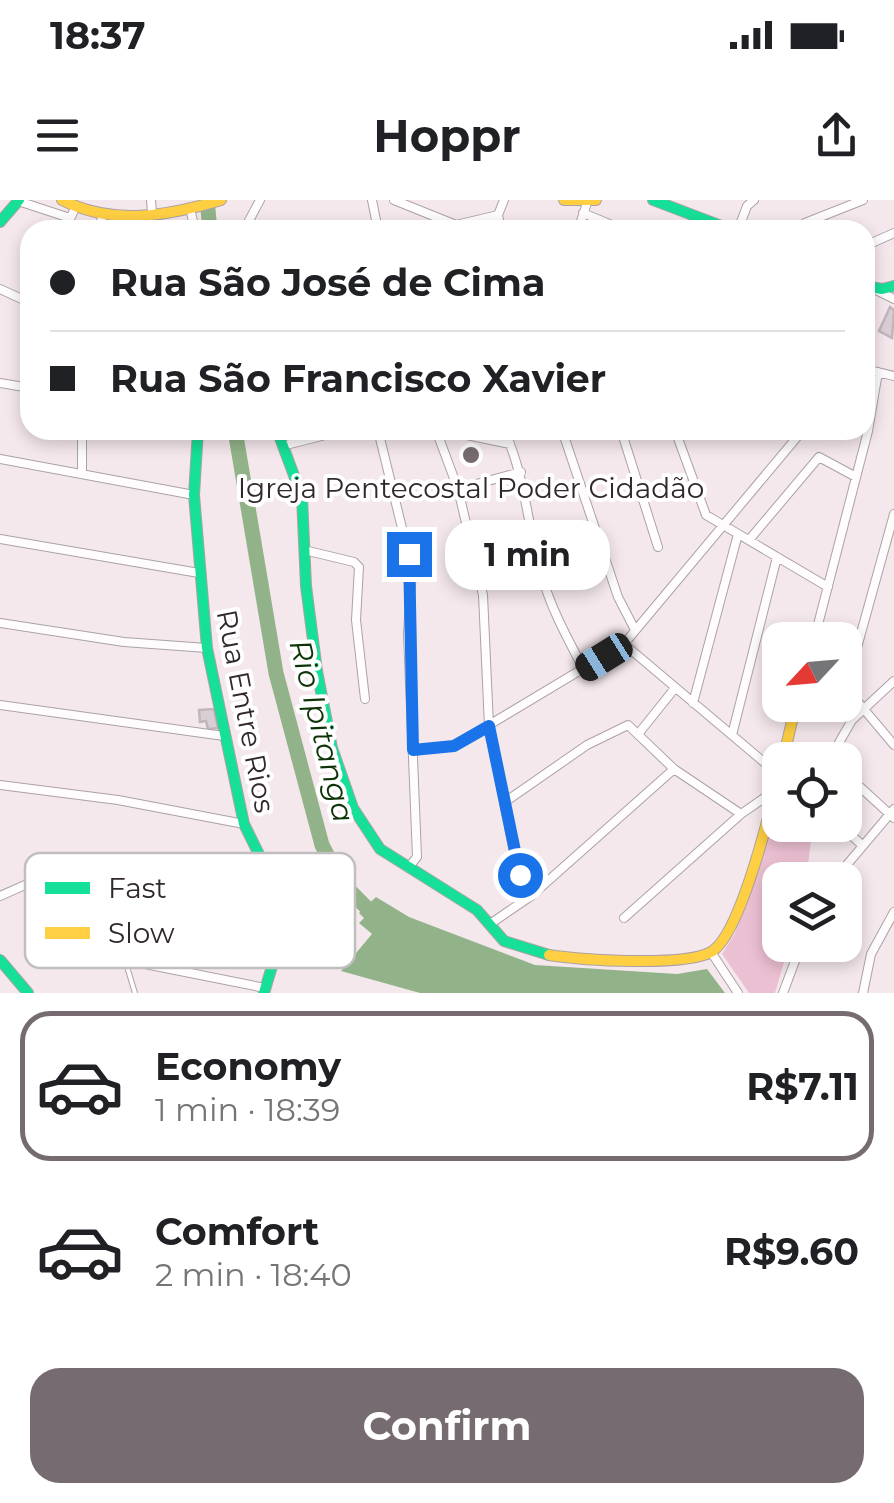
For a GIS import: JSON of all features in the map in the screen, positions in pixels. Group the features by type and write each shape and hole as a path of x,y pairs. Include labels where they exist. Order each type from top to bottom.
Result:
{"street":[{"path":"0,222 18,200 102,218 220,201"},
{"path":"62,200 72,212"},
{"path":"151,200 152,213"},
{"path":"394,200 444,220"},
{"path":"499,220 504,200"},
{"path":"564,200 588,205 610,220"},
{"path":"653,200 684,205 715,220"},
{"path":"815,220 864,200"},
{"path":"195,207 195,220"},
{"path":"69,220 72,212"},
{"path":"475,220 498,214"},
{"path":"875,371 894,376"},
{"path":"875,386 878,372"},
{"path":"82,440 82,472"},
{"name":"Rua Entre Rios","path":"197,440 194,494 207,648 244,824 258,853"},
{"path":"280,440 302,498 310,626 332,748 353,808 368,836 407,869 477,910 504,940 553,956 678,962 711,952 724,941 739,915 762,834"},
{"path":"282,446 305,440"},
{"path":"380,440 412,569 408,634 417,858 407,869"},
{"path":"443,440 483,595 489,726 516,862 531,896"},
{"path":"490,440 510,444"},
{"path":"508,440 521,472 540,571 552,608 584,670"},
{"path":"565,440 618,597 634,628"},
{"path":"624,440 658,547"},
{"path":"679,440 701,509 828,588"},
{"path":"413,750 454,746 624,644 795,440"},
{"path":"819,622 864,440"},
{"path":"749,540 819,457 856,477"},
{"path":"0,459 194,494"},
{"path":"458,489 521,472"},
{"path":"862,630 894,514"},
{"path":"692,703 738,534"},
{"path":"0,540 199,573"},
{"path":"304,550 358,565 356,620 364,700"},
{"path":"732,735 777,557"},
{"path":"0,622 124,642 207,648"},
{"path":"624,644 732,735 762,766"},
{"path":"894,681 862,708 894,745"},
{"path":"639,733 675,688"},
{"path":"0,705 224,736"},
{"path":"505,802 628,726 674,769 741,814"},
{"path":"490,924 531,896 674,769"},
{"path":"0,785 118,800 244,824"},
{"path":"848,862 893,813 862,789"},
{"path":"624,918 762,795"},
{"path":"859,842 862,845"},
{"path":"0,896 25,885"},
{"path":"863,993 872,954 894,912"},
{"path":"711,952 738,993"},
{"path":"0,960 28,993"},
{"path":"783,993 795,962"},
{"path":"162,968 264,990"}],"lane":[{"path":"128,968 136,993"}],"shaded area":[{"path":"763,842 811,842 808,862 762,862 762,962 784,962 775,993 749,993 722,954 735,933"},
{"path":"376,897 409,917 535,965 677,974 707,969 725,993 420,993 341,971 355,968 355,954 372,934 359,923 364,918 359,913"}],"building":[{"path":"890,307 894,310 892,338 879,331"},
{"path":"214,709 218,728 208,729 206,721 200,722 199,710"}],"waterway":[{"name":"Rio Ipitanga","path":"207,200 209,220"},
{"name":"Rio Ipitanga","path":"237,440 276,673 326,853"},
{"name":"Rio Ipitanga","path":"355,896 378,919"}],"traffic: fast":[{"path":"0,222 19,200"},
{"path":"653,200 706,220"},
{"path":"875,288 894,286"},
{"path":"197,440 194,495 207,648 244,824 258,853"},
{"path":"281,440 302,497 306,586 317,671 332,748 353,808 380,849 477,910 504,941 549,955"},
{"path":"0,960 28,993"},
{"path":"264,993 272,968"}],"traffic: slow":[{"path":"62,200 121,216 161,214 221,200"},
{"path":"564,200 596,200"},
{"path":"549,955 656,961 711,952 724,938 751,877 792,722"}],"place":[{"name":"Igreja Pentecostal Poder Cidadão","path":"471,455"}],"route":[{"path":"409,554 413,750 454,746 489,726 520,875"}]}
